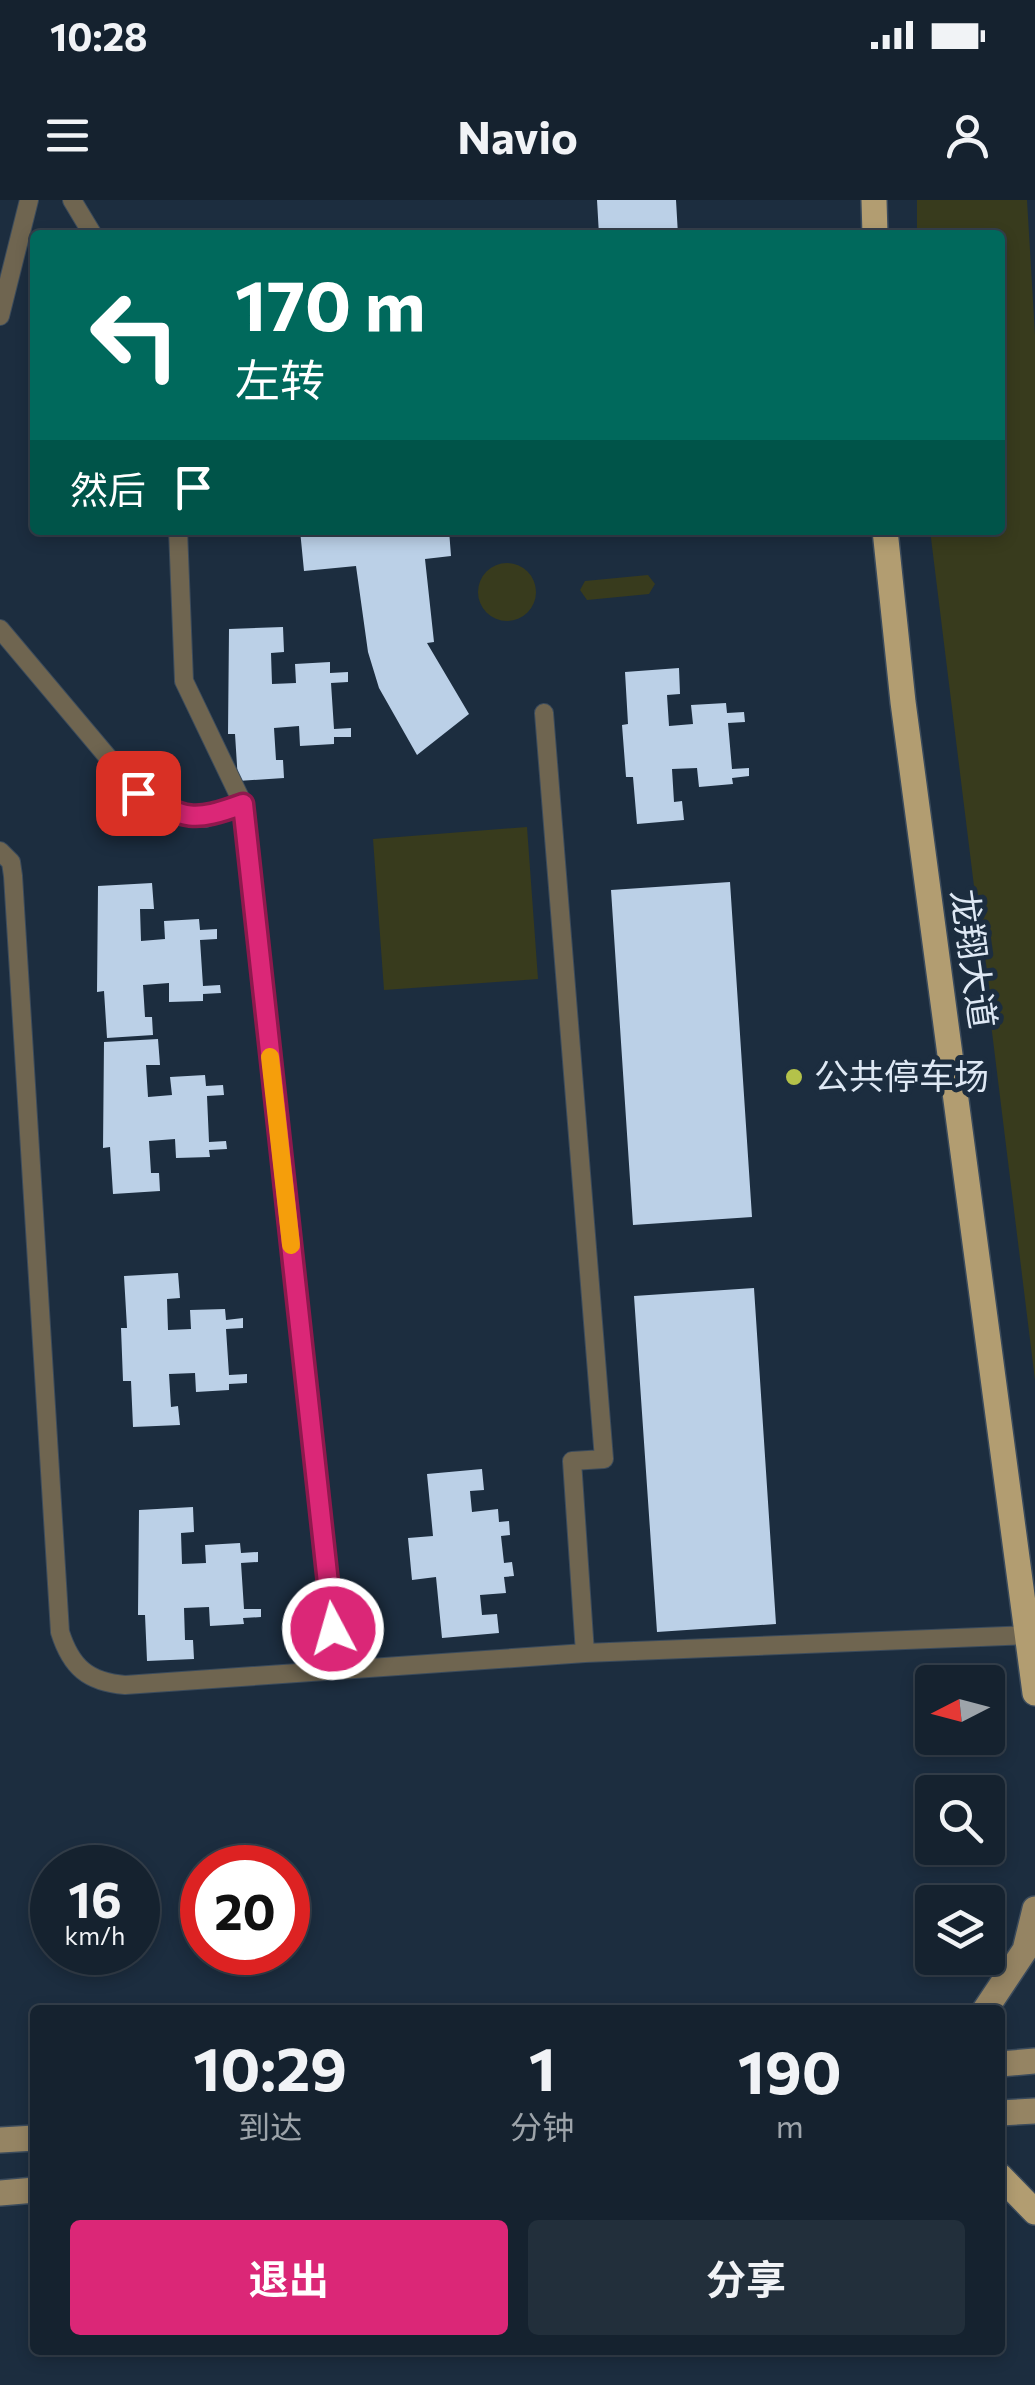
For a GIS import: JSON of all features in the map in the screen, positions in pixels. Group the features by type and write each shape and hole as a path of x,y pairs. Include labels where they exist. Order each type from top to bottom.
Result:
{"main road":[{"path":"874,200 875,230"},
{"name":"龙翔大道","path":"886,535 903,702 1035,1694"},
{"path":"988,2005 1025,1950 1035,1909"},
{"path":"1005,2064 1035,2061"},
{"path":"1005,2113 1035,2111"},
{"path":"0,2140 30,2138"},
{"path":"1005,2181 1035,2212"},
{"path":"0,2193 30,2190"}],"lane":[{"path":"0,316 29,200"},
{"path":"72,200 90,230"},
{"path":"178,535 184,680 243,804 338,1668"},
{"path":"0,630 138,793 177,814 204,818 243,804"},
{"path":"544,713 604,1460 572,1462 585,1652"},
{"path":"0,850 11,862 13,876 60,1632 66,1649 88,1677 124,1685 585,1652 1028,1634"}],"green space":[{"path":"917,200 1027,200 1035,335 1035,1380 931,535 1005,535 1005,230 917,230"},
{"path":"507,563 527,572 536,592 527,612 507,621 487,612 478,592 487,572"},
{"path":"648,575 655,584 649,594 587,600 580,590 585,581"},
{"path":"527,827 538,979 384,990 373,839"}],"building":[{"path":"597,200 676,200 678,230 599,230"},
{"path":"300,535 449,535 451,556 425,559 434,642 427,643 469,714 417,755 379,688 368,652 356,566 304,571"},
{"path":"283,627 284,652 271,653 272,684 296,683 295,664 330,662 330,673 348,672 348,682 331,683 334,729 351,728 351,737 334,737 334,744 300,746 299,726 274,728 276,760 283,760 284,778 238,781 235,734 228,734 229,629"},
{"path":"679,668 680,694 667,695 669,726 693,724 691,705 726,703 727,713 744,712 745,722 728,723 732,769 749,768 749,776 732,778 733,784 699,787 697,768 672,769 674,802 682,801 684,820 637,824 633,777 626,777 622,725 628,724 625,672"},
{"path":"730,882 752,1217 633,1225 611,890"},
{"path":"152,883 154,909 140,909 141,941 165,939 164,921 199,919 200,930 217,929 217,939 200,940 203,986 220,985 221,993 203,994 203,1001 169,1002 169,983 143,985 145,1017 152,1017 153,1035 107,1038 104,991 97,992 98,886"},
{"path":"158,1039 160,1065 146,1065 148,1097 172,1095 170,1077 205,1075 206,1086 223,1085 224,1095 207,1096 209,1142 226,1141 227,1149 209,1150 210,1157 176,1158 175,1139 149,1141 151,1173 159,1173 160,1191 113,1194 110,1147 103,1148 104,1042"},
{"path":"178,1273 180,1298 167,1299 168,1330 191,1329 190,1310 225,1309 226,1320 243,1318 243,1328 226,1329 229,1375 247,1374 247,1383 229,1384 229,1390 196,1392 195,1373 169,1374 171,1407 178,1406 180,1425 133,1427 131,1381 123,1381 121,1328 127,1328 124,1276"},
{"path":"754,1288 776,1624 657,1632 634,1296"},
{"path":"482,1469 484,1490 470,1491 472,1512 498,1509 499,1522 509,1521 510,1535 501,1536 504,1563 512,1562 514,1576 504,1577 506,1593 480,1595 482,1615 497,1614 499,1633 442,1638 436,1577 412,1580 408,1538 433,1536 427,1474"},
{"path":"193,1507 194,1532 181,1533 182,1564 206,1563 205,1545 240,1543 241,1553 258,1552 258,1562 241,1563 244,1609 261,1609 261,1617 243,1618 244,1624 210,1626 209,1607 184,1608 185,1640 193,1640 194,1659 147,1661 145,1615 138,1615 139,1510"}],"slow traffic":[{"path":"270,1057 291,1245"}],"place":[{"name":"公共停车场","path":"794,1077"}],"route":[{"path":"138,793 177,814 204,818 243,804 333,1629"}]}
